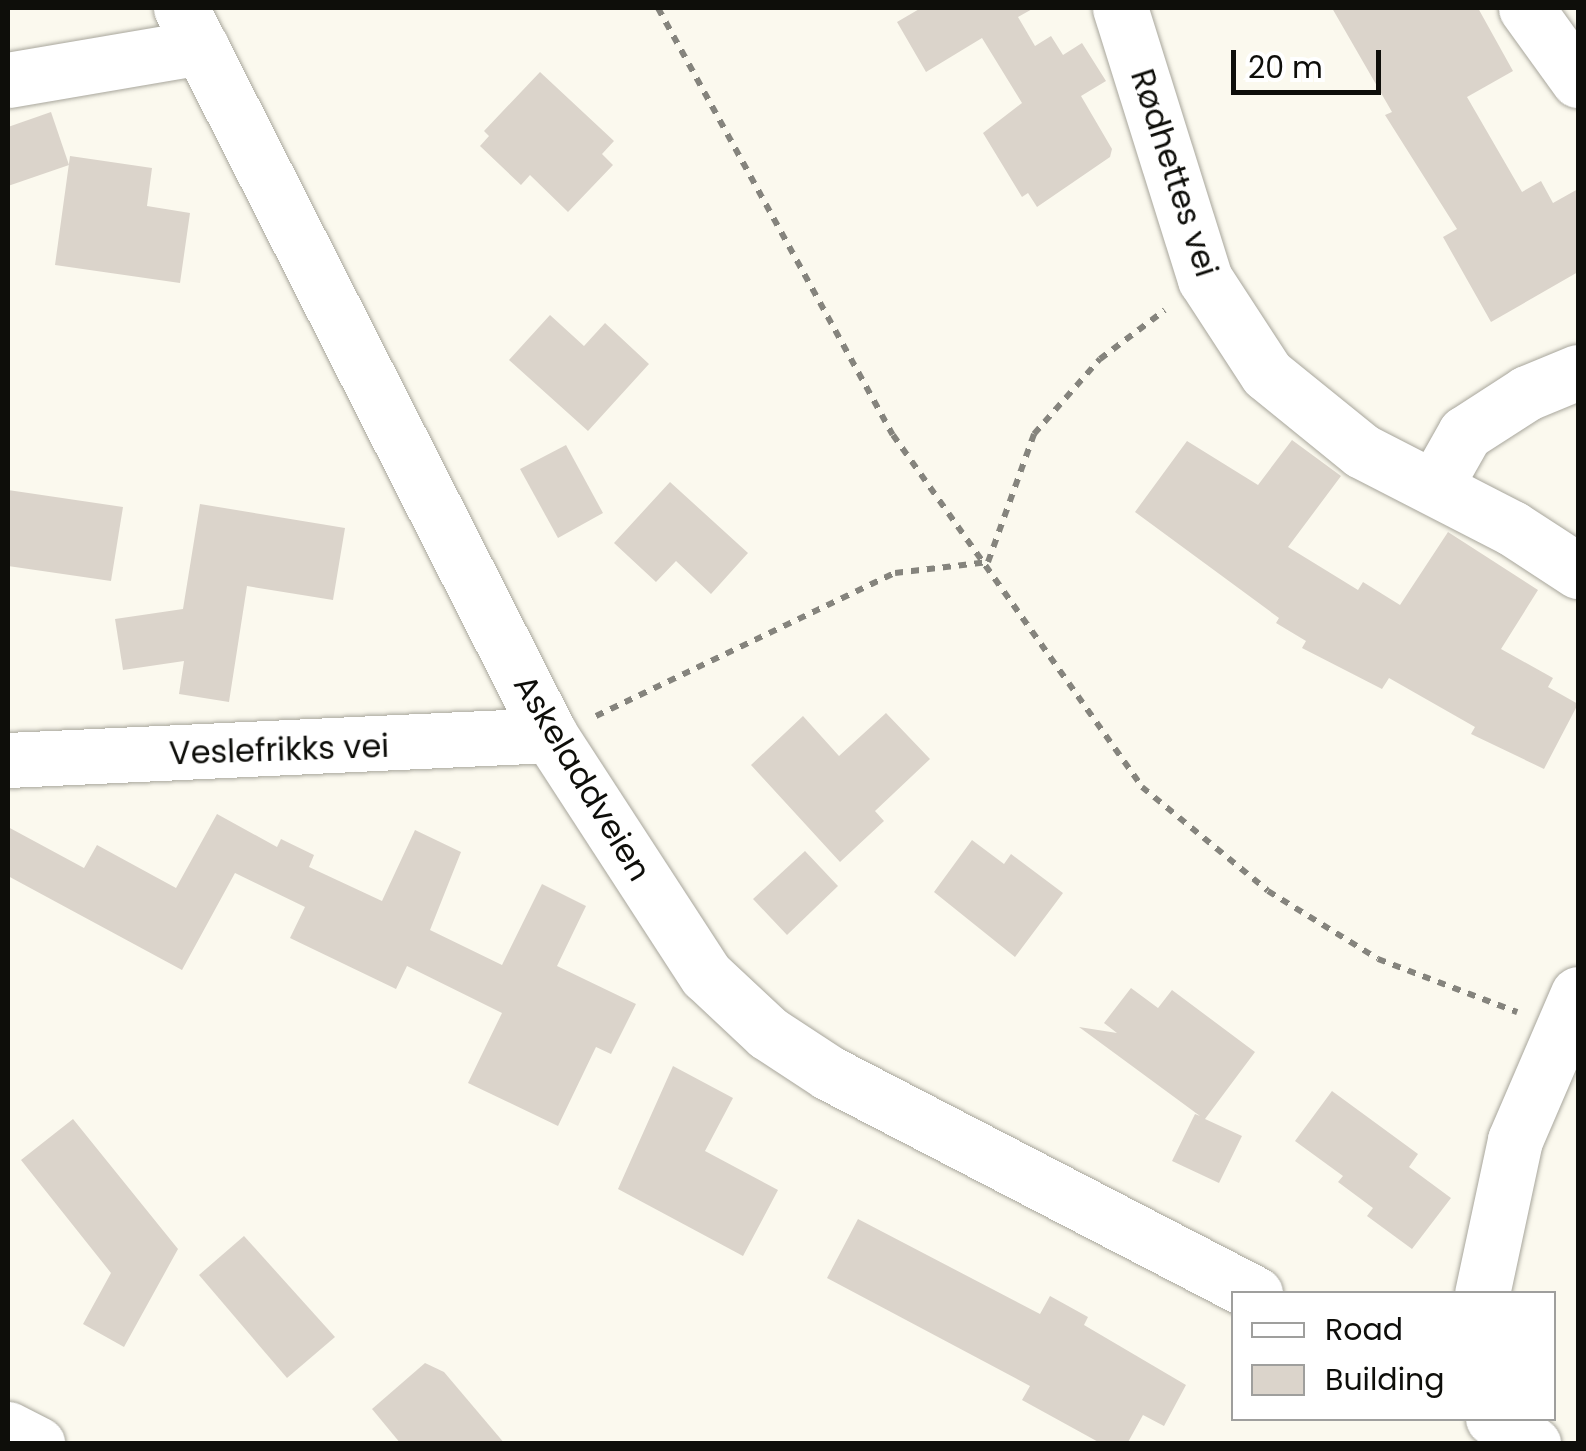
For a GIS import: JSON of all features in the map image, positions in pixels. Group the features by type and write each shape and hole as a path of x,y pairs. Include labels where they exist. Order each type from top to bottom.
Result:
{"street":[{"name":"Rødhettes vei","path":"1120,8 1206,279 1267,374 1362,451 1435,486 1578,571"},
{"path":"1526,8 1578,80"},
{"path":"8,80 191,27"},
{"name":"Askeladdveien","path":"191,27 550,735 706,975 768,1032 899,1113 1248,1291"},
{"path":"1435,486 1465,433 1526,394 1578,372"},
{"name":"Veslefrikks vei","path":"8,760 550,735"},
{"path":"1483,1291 1516,1140 1570,1011"},
{"path":"1498,1421 1533,1444"},
{"path":"8,1429 37,1444"}],"path":[{"path":"658,8 893,435 988,562 1142,787 1268,891 1378,960 1570,1011"},
{"path":"988,562 1034,434 1100,358 1206,279"},
{"path":"550,735 895,574 988,562"}],"building":[{"path":"921,8 1034,8 1018,17 1035,46 1051,36 1063,55 1082,43 1106,81 1081,96 1112,149 1110,157 1037,207 1028,193 1022,197 983,133 1022,103 982,38 926,72 897,22"},
{"path":"1332,8 1478,8 1513,71 1467,97 1522,192 1541,181 1553,203 1578,189 1578,272 1491,322 1443,237 1457,229 1385,115 1392,112"},
{"path":"540,72 614,141 602,154 613,165 568,212 530,175 521,185 480,146 489,136 484,131"},
{"path":"51,112 69,165 8,186 8,127"},
{"path":"70,156 152,168 147,206 190,213 180,283 55,265"},
{"path":"550,315 584,346 605,323 649,364 588,431 509,360"},
{"path":"1292,440 1341,476 1288,547 1358,590 1363,582 1400,605 1448,532 1538,590 1501,649 1553,678 1548,687 1578,704 1544,769 1471,734 1475,727 1389,678 1382,689 1302,648 1306,641 1276,623 1279,618 1135,512 1187,441 1258,485"},
{"path":"566,445 603,513 558,538 520,469"},
{"path":"670,482 748,553 711,594 676,561 656,582 614,543"},
{"path":"8,490 123,507 111,581 8,566"},
{"path":"200,504 345,528 333,600 247,586 229,702 179,694 184,661 123,670 115,619 183,609"},
{"path":"886,713 930,759 875,811 884,821 840,862 751,765 803,716 839,756"},
{"path":"217,814 277,847 281,839 314,855 309,867 382,901 415,830 461,852 430,930 502,965 542,884 586,906 557,966 636,1004 611,1054 596,1047 558,1126 468,1083 502,1013 407,966 396,989 290,938 305,907 235,873 182,970 8,876 8,827 84,868 97,845 176,888"},
{"path":"972,840 1004,864 1011,854 1063,893 1015,957 934,892"},
{"path":"805,851 838,886 787,935 753,899"},
{"path":"1131,988 1158,1008 1172,990 1255,1052 1205,1119 1242,1136 1219,1183 1172,1161 1195,1114 1200,1116 1079,1027 1117,1033 1104,1023"},
{"path":"673,1066 733,1098 705,1151 778,1190 743,1256 618,1189"},
{"path":"1332,1091 1418,1154 1409,1167 1451,1198 1412,1249 1367,1216 1373,1208 1338,1182 1343,1176 1295,1141"},
{"path":"73,1119 178,1249 124,1347 83,1324 111,1273 21,1160"},
{"path":"858,1219 1040,1314 1050,1296 1088,1317 1084,1325 1186,1385 1164,1426 1143,1415 1127,1444 1102,1444 1022,1400 1030,1386 827,1278"},
{"path":"244,1236 335,1337 287,1378 199,1275"},
{"path":"425,1363 444,1372 505,1444 401,1444 372,1409"}]}
